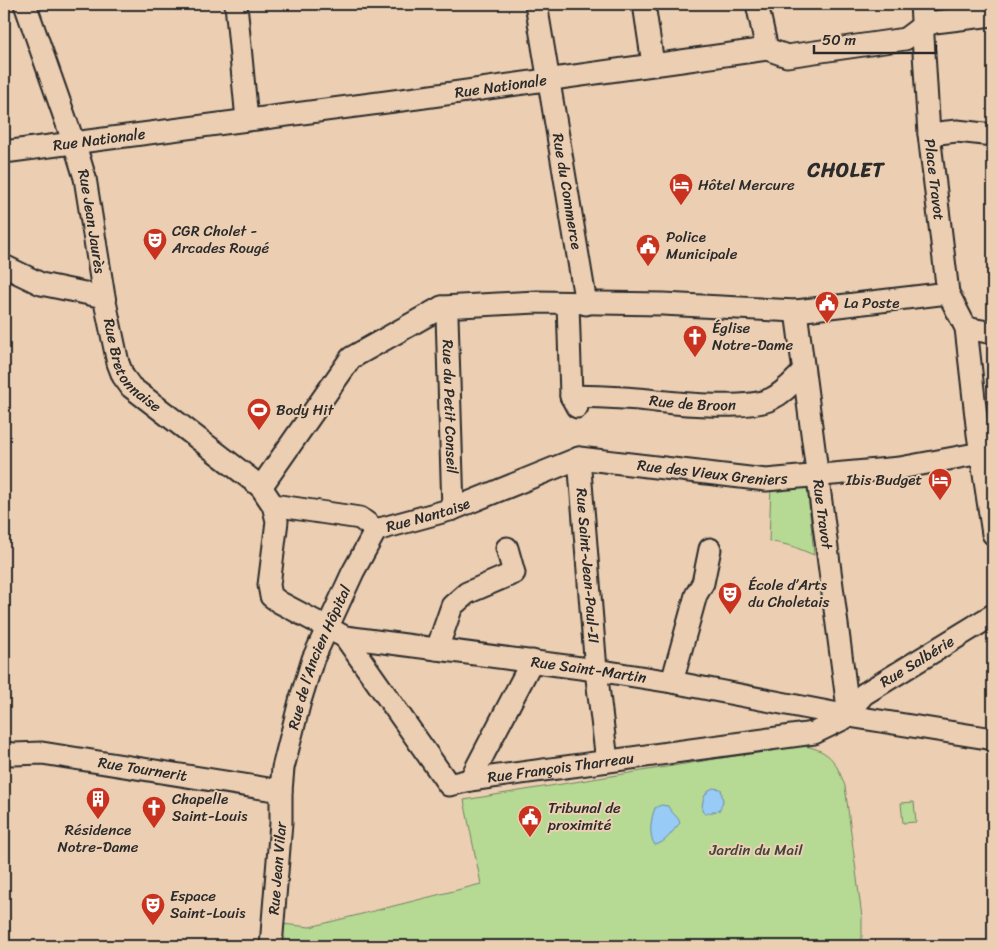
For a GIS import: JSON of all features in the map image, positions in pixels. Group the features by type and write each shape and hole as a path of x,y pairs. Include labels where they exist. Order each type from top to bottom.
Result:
{"street":[{"name":"Rue Jean Jaurès","path":"25,4 85,178 104,297"},
{"path":"236,4 247,120"},
{"name":"Rue du Commerce","path":"536,4 550,79 577,304 574,402"},
{"path":"644,4 653,64"},
{"path":"757,4 767,49"},
{"name":"Place Travot","path":"921,4 929,134 948,293 966,328"},
{"name":"Rue Nationale","path":"4,152 418,98 767,49 787,56 905,39 922,27 936,22 993,15"},
{"path":"929,134 957,131 993,135"},
{"name":"Rue Bretonnaise","path":"4,266 41,284 104,297 118,363 123,376 132,387 261,487"},
{"path":"336,632 271,596 269,585 277,521 272,505 261,487 352,358 442,307 537,302 663,304 796,311 948,293"},
{"name":"Rue du Petit Conseil","path":"442,307 447,316 453,509"},
{"name":"Rue Travot","path":"796,311 849,716"},
{"path":"993,333 966,328 987,450 993,534"},
{"name":"Rue de Broon","path":"574,402 656,401 673,404 756,405 784,392 803,372"},
{"name":"Rue des Vieux Greniers","path":"580,458 766,480 900,468 987,450"},
{"name":"Rue Nantaise","path":"272,505 360,518 376,530 453,509 580,458"},
{"name":"Rue Saint-Jean-Paul-II","path":"580,458 596,670 607,761"},
{"name":"Rue de l’Ancien Hôpital","path":"281,791 283,768 300,701 314,659 336,632 353,572 376,530"},
{"path":"437,649 452,606 466,594 514,573 507,548"},
{"path":"672,682 696,595 703,583 710,549"},
{"name":"Rue Salbérie","path":"849,716 856,703 864,694 993,614"},
{"name":"Rue Saint-Martin","path":"336,632 437,649 672,682 849,716 993,739"},
{"name":"Rue François Tharreau","path":"336,632 449,784 814,732 849,716"},
{"path":"470,780 532,661"},
{"name":"Rue Tournerit","path":"4,753 42,753 281,791"},
{"name":"Rue Jean Vilar","path":"271,946 281,823 281,791"}],"green space":[{"path":"807,484 814,555 792,546 769,541 771,486"},
{"name":"Jardin du Mail","path":"801,745 825,753 838,769 845,786 862,917 862,937 858,946 297,946 286,940 283,936 282,924 310,927 481,884 464,800"},
{"path":"914,802 916,822 903,823 901,803"}],"water":[{"path":"713,788 721,789 723,801 720,810 705,814 702,811 703,800 707,792"},
{"path":"661,805 668,806 680,823 666,839 655,845 651,837 651,822 655,808"}],"place":[{"name":"Hôtel Mercure","path":"681,206"},
{"name":"CGR Cholet - Arcades Rougé","path":"155,261"},
{"name":"Police Municipale","path":"648,267"},
{"name":"La Poste","path":"827,324"},
{"name":"Église Notre-Dame","path":"695,358"},
{"name":"Body Hit","path":"259,431"},
{"name":"Ibis Budget","path":"940,501"},
{"name":"École d’Arts du Choletais","path":"730,615"},
{"name":"Résidence Notre-Dame","path":"98,820"},
{"name":"Chapelle Saint-Louis","path":"154,829"},
{"name":"Tribunal de proximité","path":"530,838"},
{"name":"Espace Saint-Louis","path":"153,926"}],"district":[{"name":"CHOLET","path":"846,170"}]}
